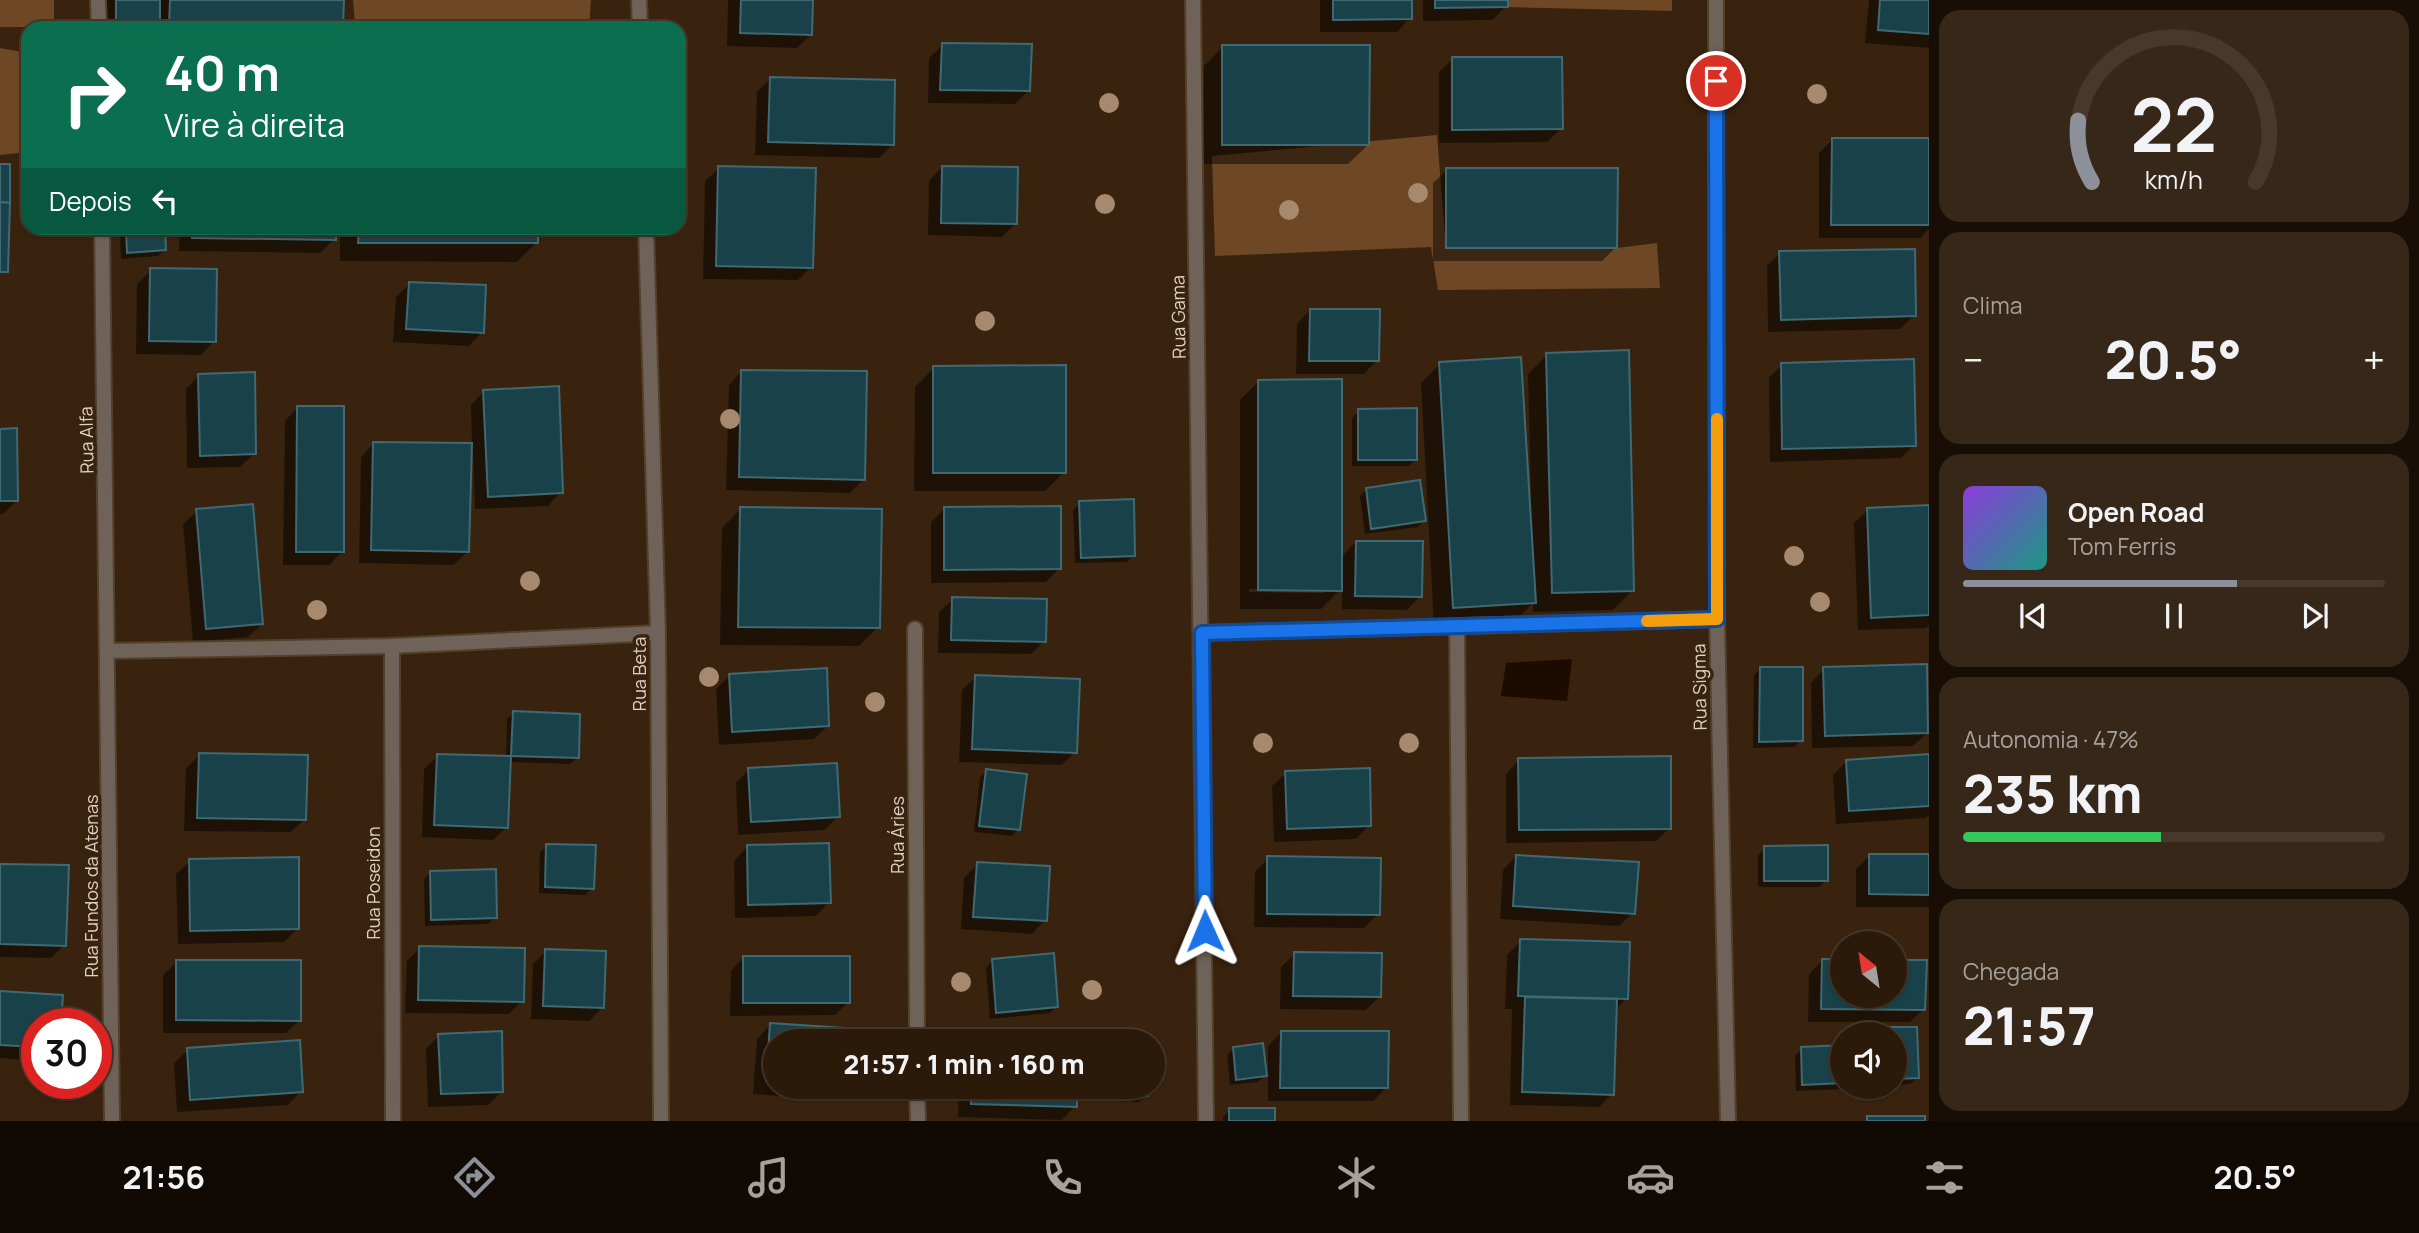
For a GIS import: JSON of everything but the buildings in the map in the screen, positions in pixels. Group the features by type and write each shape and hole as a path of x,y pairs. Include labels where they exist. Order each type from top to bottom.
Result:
{"street":[{"path":"99,0 99,21"},
{"path":"639,0 640,21"},
{"name":"Rua Gama","path":"1193,0 1206,1121"},
{"name":"Rua Sigma","path":"1716,0 1717,619 1728,1121"},
{"name":"Rua Alfa","path":"102,235 108,651"},
{"name":"Rua Beta","path":"646,235 658,633 661,1121"},
{"path":"1202,633 1717,619"},
{"path":"1457,626 1461,1121"},
{"name":"Rua Áries","path":"915,629 917,1029"},
{"path":"108,651 393,646 658,633"},
{"name":"Rua Poseidon","path":"393,646 393,1121"},
{"name":"Rua Fundos da Atenas","path":"108,651 112,1121"},
{"path":"917,1099 918,1121"}],"shaded area":[{"path":"0,0 54,0 54,21 21,21 21,27 0,27"},
{"path":"353,0 591,0 590,21 355,21"},
{"path":"1508,0 1672,0 1672,11 1508,7"},
{"path":"0,48 21,52 21,153 0,155"},
{"path":"1437,135 1446,248 1617,248 1657,243 1660,288 1438,290 1431,247 1215,256 1212,156"},
{"path":"1572,659 1567,701 1501,696 1506,663"}],"slow traffic":[{"path":"1647,621 1717,619 1717,419"}],"route":[{"path":"1205,931 1202,633 1717,619 1716,81"}]}
